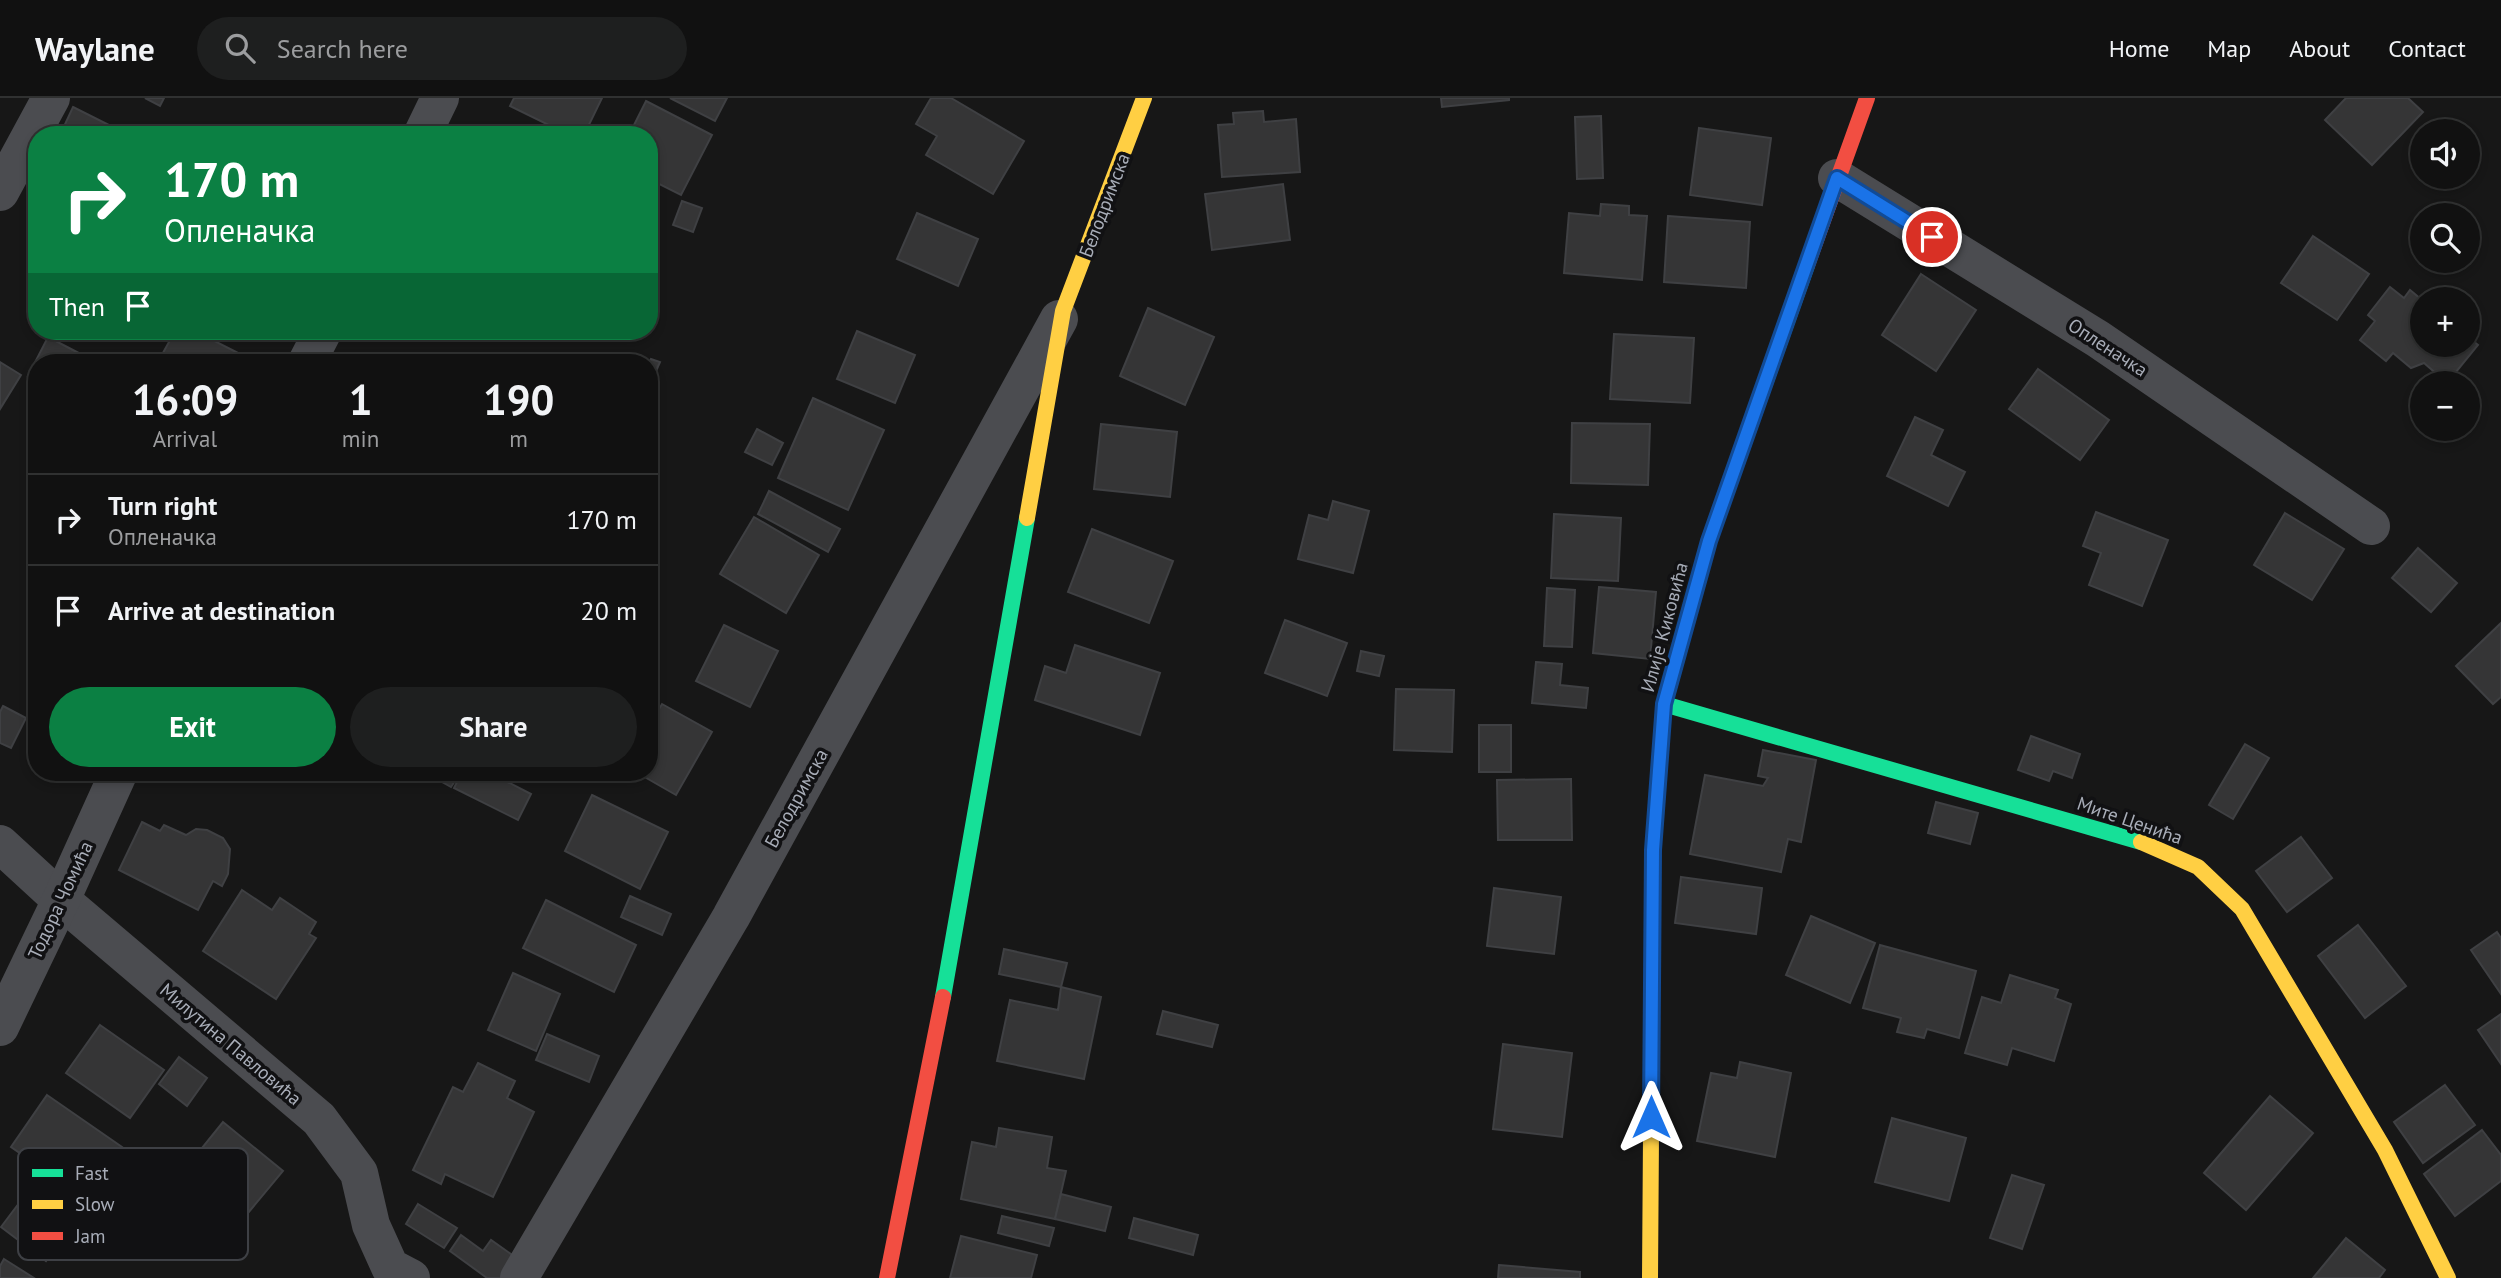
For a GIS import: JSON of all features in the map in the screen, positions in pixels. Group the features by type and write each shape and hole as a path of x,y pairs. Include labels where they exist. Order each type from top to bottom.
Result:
{"street":[{"path":"36,126 51,98"},
{"path":"426,126 440,98"},
{"name":"Белодримска","path":"519,1278 731,917 1063,311 1144,98"},
{"name":"Илије Киковића","path":"1650,1278 1653,850 1664,704 1709,541 1867,98"},
{"path":"0,192 28,140"},
{"name":"Опленачка","path":"1837,178 2098,339 2371,526"},
{"name":"Белодримска","path":"887,1278 955,939 1063,311"},
{"name":"Мите Ценића","path":"1664,704 2143,843 2199,867 2242,909 2385,1150 2448,1278"},
{"name":"Тодора Чомића","path":"0,1027 115,781"},
{"name":"Милутина Павловића","path":"0,844 61,900 319,1119 359,1173 371,1225 390,1266 411,1278"}],"building":[{"path":"145,98 164,98 160,106"},
{"path":"514,98 602,98 588,126 551,126 510,106"},
{"path":"670,98 727,98 715,121"},
{"path":"931,98 951,98 1024,141 993,194 926,155 937,136 916,124"},
{"path":"1441,98 1509,98 1509,100 1442,107"},
{"path":"2346,98 2408,98 2423,112 2416,119 2410,119 2410,126 2372,165 2325,120"},
{"path":"646,101 712,135 681,195 658,184 658,126 634,126"},
{"path":"73,107 109,125 109,126 64,126"},
{"path":"1263,111 1264,122 1296,119 1300,172 1222,177 1218,125 1234,124 1233,113"},
{"path":"1601,116 1603,178 1577,179 1575,117"},
{"path":"1699,128 1771,138 1762,205 1690,195"},
{"path":"1283,184 1290,240 1212,250 1205,194"},
{"path":"682,201 702,208 693,232 673,225"},
{"path":"1601,204 1629,206 1629,215 1647,216 1642,280 1564,273 1569,213 1600,216"},
{"path":"917,213 978,239 958,286 897,259"},
{"path":"1668,216 1750,222 1746,288 1664,282"},
{"path":"2313,236 2369,274 2337,320 2281,283"},
{"path":"1921,274 1976,310 1936,371 1882,335"},
{"path":"2390,287 2404,298 2410,290 2410,357 2468,357 2457,371 2433,371 2424,363 2411,368 2393,353 2386,361 2360,340 2375,321 2368,315"},
{"path":"1148,308 1214,337 1185,405 1120,376"},
{"path":"857,331 915,355 895,403 837,379"},
{"path":"1614,334 1694,338 1690,403 1610,399"},
{"path":"46,340 54,340 81,354 39,354"},
{"path":"170,340 213,340 240,354 162,354"},
{"path":"0,362 21,375 0,409"},
{"path":"2038,369 2109,420 2080,460 2009,409"},
{"path":"813,398 884,430 848,510 778,478"},
{"path":"1915,417 1943,430 1931,455 1965,472 1948,506 1887,476"},
{"path":"1572,423 1650,424 1648,485 1571,483"},
{"path":"1101,424 1177,432 1170,497 1094,489"},
{"path":"757,429 783,443 772,465 745,452"},
{"path":"769,491 840,529 828,552 758,514"},
{"path":"1333,501 1369,511 1353,573 1298,559 1309,515 1328,520"},
{"path":"2096,512 2168,540 2142,606 2089,585 2101,553 2083,546"},
{"path":"2285,513 2344,549 2312,600 2254,565"},
{"path":"1554,514 1621,518 1618,581 1551,578"},
{"path":"754,517 819,555 786,613 720,574"},
{"path":"1092,529 1173,561 1149,623 1068,592"},
{"path":"2418,548 2457,583 2431,612 2392,578"},
{"path":"1599,587 1656,592 1650,659 1593,653"},
{"path":"1547,588 1575,590 1572,647 1544,646"},
{"path":"1285,620 1347,643 1327,696 1265,673"},
{"path":"2501,623 2501,697 2493,704 2456,666"},
{"path":"724,625 778,651 750,707 696,681"},
{"path":"1075,645 1160,673 1140,735 1035,700 1045,666 1066,673"},
{"path":"1361,651 1384,656 1379,676 1357,671"},
{"path":"1536,662 1562,664 1560,685 1588,688 1586,708 1532,703"},
{"path":"1396,689 1454,690 1452,752 1394,750"},
{"path":"662,704 712,732 676,795 652,781 658,781 658,711"},
{"path":"3,706 26,718 11,748 0,743 0,712"},
{"path":"1479,725 1511,725 1511,772 1479,772"},
{"path":"2031,736 2080,754 2072,778 2053,771 2049,781 2018,770"},
{"path":"2245,744 2269,758 2233,819 2209,805"},
{"path":"1763,750 1816,760 1801,842 1788,839 1781,872 1690,854 1705,775 1763,786 1768,778 1758,776"},
{"path":"1571,779 1572,840 1498,840 1497,780"},
{"path":"440,781 455,781 451,787"},
{"path":"458,781 506,781 531,794 518,820 454,788"},
{"path":"592,795 668,832 640,889 565,851"},
{"path":"1936,802 1978,813 1970,844 1928,833"},
{"path":"142,822 160,831 164,825 186,835 196,829 207,830 223,838 230,849 228,874 222,886 213,881 198,910 119,870"},
{"path":"2301,837 2332,878 2287,912 2256,871"},
{"path":"1681,877 1762,888 1756,934 1675,923"},
{"path":"1494,888 1561,897 1554,954 1487,946"},
{"path":"242,890 272,910 280,898 316,922 309,934 316,938 276,999 203,951"},
{"path":"630,896 671,914 662,935 621,917"},
{"path":"546,900 636,945 614,992 523,948"},
{"path":"1811,916 1875,943 1850,1003 1786,975"},
{"path":"2358,925 2406,986 2365,1018 2318,956"},
{"path":"2497,932 2501,938 2501,994 2471,950"},
{"path":"1880,945 1976,971 1959,1038 1927,1029 1924,1038 1897,1032 1901,1018 1863,1008"},
{"path":"1004,949 1067,963 1061,987 999,974"},
{"path":"513,973 560,994 536,1051 488,1030"},
{"path":"2010,975 2058,990 2055,998 2071,1004 2054,1061 2012,1048 2007,1065 1965,1053 1982,997 2001,1003"},
{"path":"1061,987 1101,997 1084,1079 997,1061 1010,1000 1058,1010"},
{"path":"1163,1011 1218,1025 1212,1047 1157,1034"},
{"path":"2501,1014 2501,1064 2478,1030"},
{"path":"100,1025 164,1070 130,1118 66,1073"},
{"path":"547,1034 599,1056 589,1082 536,1060"},
{"path":"1503,1044 1572,1053 1562,1137 1493,1129"},
{"path":"179,1057 207,1078 187,1106 159,1084"},
{"path":"1740,1062 1791,1073 1775,1157 1697,1141 1711,1073 1737,1078"},
{"path":"478,1063 515,1081 507,1098 534,1112 493,1197 445,1174 441,1184 413,1170 453,1087 463,1092"},
{"path":"2445,1085 2475,1125 2423,1163 2394,1122"},
{"path":"47,1095 122,1147 18,1148 18,1152 11,1147"},
{"path":"2270,1096 2313,1133 2246,1210 2204,1173"},
{"path":"1892,1118 1966,1138 1949,1201 1875,1182"},
{"path":"223,1122 283,1171 248,1213 248,1148 202,1148"},
{"path":"999,1128 1052,1137 1047,1168 1066,1171 1055,1219 961,1199 972,1142 996,1147"},
{"path":"2482,1130 2501,1155 2501,1181 2455,1216 2424,1174"},
{"path":"2012,1175 2044,1185 2022,1249 1990,1238"},
{"path":"1061,1194 1111,1207 1105,1231 1055,1219"},
{"path":"418,1204 457,1228 444,1248 406,1224"},
{"path":"18,1205 18,1240 1,1227"},
{"path":"1002,1216 1054,1228 1049,1246 998,1233"},
{"path":"1134,1218 1198,1235 1193,1255 1129,1238"},
{"path":"461,1235 483,1251 491,1240 518,1259 505,1278 487,1278 450,1251"},
{"path":"961,1236 1037,1255 1031,1278 950,1278"},
{"path":"2346,1238 2385,1270 2379,1278 2313,1278"},
{"path":"4,1259 34,1278 0,1278 0,1266"},
{"path":"1499,1265 1580,1272 1580,1278 1498,1278"}],"traffic: fast":[{"path":"1671,680 1709,541 1807,265"},
{"path":"943,997 1027,518"},
{"path":"1664,704 2141,842"}],"traffic: slow":[{"path":"1027,518 1063,311 1144,98"},
{"path":"1650,1278 1653,850 1664,704 1671,680"},
{"path":"2141,842 2198,867 2242,909 2385,1150 2448,1278"}],"traffic: jam":[{"path":"1807,265 1867,98"},
{"path":"887,1278 943,997"}],"route":[{"path":"1651,1117 1653,850 1664,704 1709,541 1837,178 1932,237"}]}
